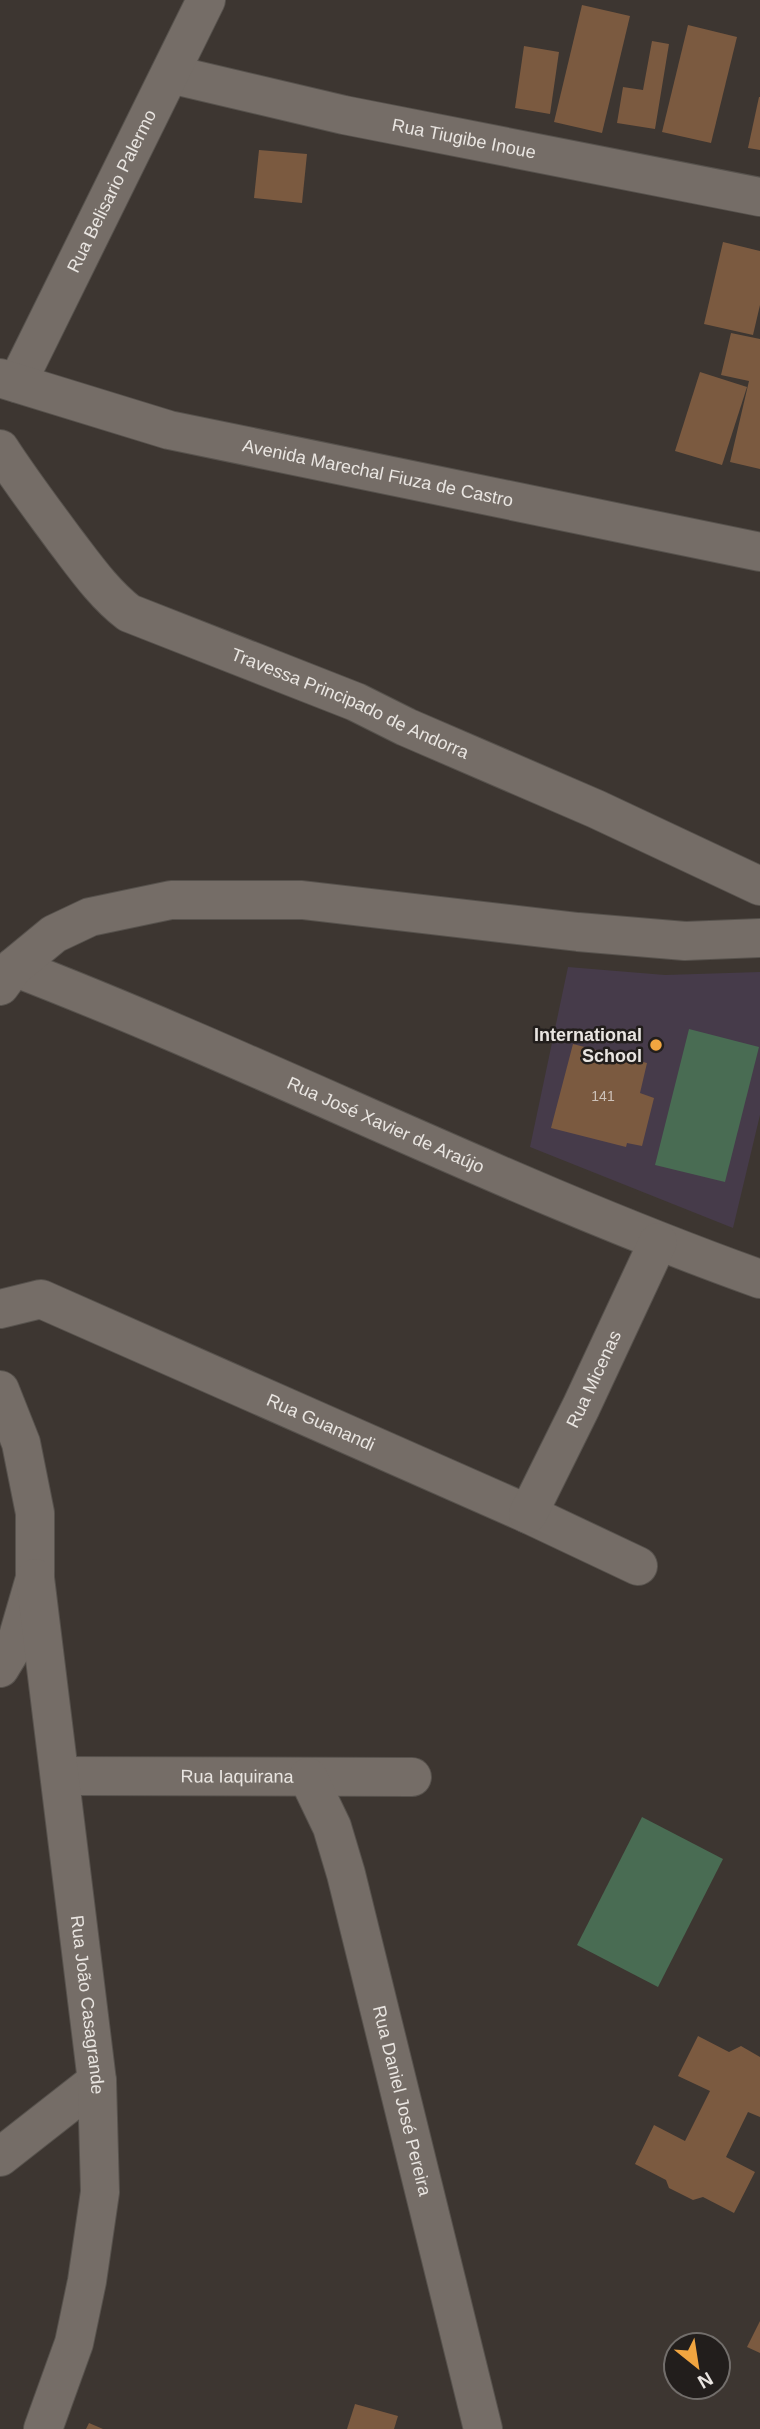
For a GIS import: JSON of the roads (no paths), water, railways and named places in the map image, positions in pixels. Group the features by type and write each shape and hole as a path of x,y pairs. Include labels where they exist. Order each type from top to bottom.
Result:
{"street":[{"name":"Rua Belisario Palermo","path":"8,381 170,74 206,0"},
{"name":"Rua Tiugibe Inoue","path":"170,74 344,115 760,197"},
{"name":"Avenida Marechal Fiuza de Castro","path":"8,381 169,430 760,552"},
{"name":"Travessa Principado de Andorra","path":"0,449 20,481 111,599 129,613 356,702 760,886"},
{"path":"7,976 54,933 90,917 171,900 302,900 578,932 685,940 760,938"},
{"name":"Rua José Xavier de Araújo","path":"7,976 117,1007 657,1242 760,1279"},
{"name":"Rua Micenas","path":"528,1514 657,1242"},
{"name":"Rua Guanandi","path":"0,1309 41,1299 528,1514 638,1566"},
{"path":"0,1390 20,1443 35,1513 35,1578 17,1640 0,1668"},
{"name":"Rua João Casagrande","path":"35,1578 97,2081 100,2192 87,2281 74,2343 43,2429"},
{"name":"Rua Iaquirana","path":"60,1776 412,1777"},
{"name":"Rua Daniel José Pereira","path":"308,1777 332,1827 346,1874 483,2429"},
{"path":"0,2157 97,2081"}],"place":[{"name":"International School","path":"656,1045"}]}
